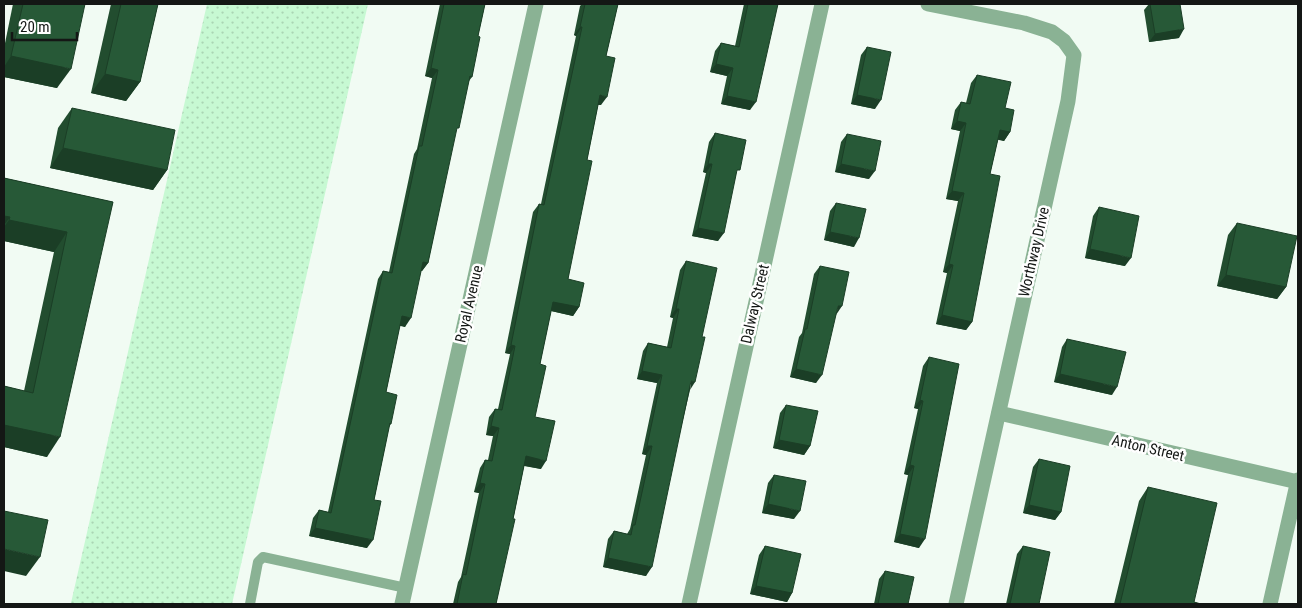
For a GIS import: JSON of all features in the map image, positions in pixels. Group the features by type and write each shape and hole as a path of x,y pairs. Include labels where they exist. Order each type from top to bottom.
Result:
{"street":[{"name":"Royal Avenue","path":"402,604 536,4"},
{"name":"Dalway Street","path":"689,604 822,4"},
{"name":"Worthway Drive","path":"928,4 1024,23 1052,32 1064,41 1074,55 1068,101 956,604"},
{"name":"Anton Street","path":"999,413 1298,481"},
{"path":"1270,604 1298,481"}],"lane":[{"path":"250,604 258,562 263,557 406,588"}],"green space":[{"path":"207,4 368,4 232,604 71,603"}],"building":[{"path":"23,4 85,4 71,69 11,56"},
{"path":"121,4 158,4 140,82 105,74"},
{"path":"444,4 485,4 472,77 470,76 459,128 457,128 428,263 423,262 411,318 402,316 386,392 397,395 374,500 381,501 373,540 315,528 319,510 331,513 383,271 392,273 419,146 422,146 438,70 431,68"},
{"path":"585,4 618,4 606,56 615,58 607,97 600,95 587,160 592,161 568,279 584,283 579,307 553,302 540,364 546,366 535,417 555,421 546,461 526,456 513,519 515,519 496,604 457,604 463,574 466,575 485,484 480,483 485,460 492,461 499,428 491,426 495,409 502,410 515,346 511,345 539,204 544,205 582,27 580,27"},
{"path":"748,4 778,4 756,102 727,96 733,68 716,64 721,43 739,47"},
{"path":"1150,4 1180,4 1184,29 1155,34"},
{"path":"867,47 891,52 881,100 857,95"},
{"path":"977,75 1011,82 1005,108 1014,110 1010,132 1000,130 990,174 1000,176 972,322 942,315 953,265 949,264 964,193 952,191 966,123 957,121 961,102 970,104"},
{"path":"72,108 175,130 167,170 63,148"},
{"path":"715,133 746,140 740,170 737,170 724,233 698,228 712,164 708,164"},
{"path":"847,134 881,141 875,171 841,164"},
{"path":"4,178 113,202 60,437 4,425 4,386 33,393 67,232 9,220 10,217 4,216"},
{"path":"836,203 866,209 859,238 830,232"},
{"path":"1099,207 1139,216 1131,258 1090,249"},
{"path":"1237,223 1297,236 1286,287 1226,275"},
{"path":"686,261 717,268 702,337 705,337 695,382 691,381 652,567 608,558 614,531 631,535 633,525 635,525 652,446 647,446 662,375 642,371 648,343 671,348 679,309 676,309"},
{"path":"820,266 849,272 842,306 838,306 822,375 796,369 805,329 807,329"},
{"path":"1067,339 1126,352 1117,387 1060,374"},
{"path":"929,357 959,364 925,539 900,534 914,466 910,465 923,401 920,400"},
{"path":"786,405 818,411 810,446 779,440"},
{"path":"1039,459 1070,466 1061,512 1029,505"},
{"path":"774,475 806,481 800,511 768,504"},
{"path":"1148,487 1217,503 1194,602 1201,604 1120,604"},
{"path":"4,511 48,520 40,557 4,549"},
{"path":"765,546 801,554 792,593 756,586"},
{"path":"1023,546 1050,552 1039,604 1010,604"},
{"path":"885,571 914,577 908,604 878,604"}]}
